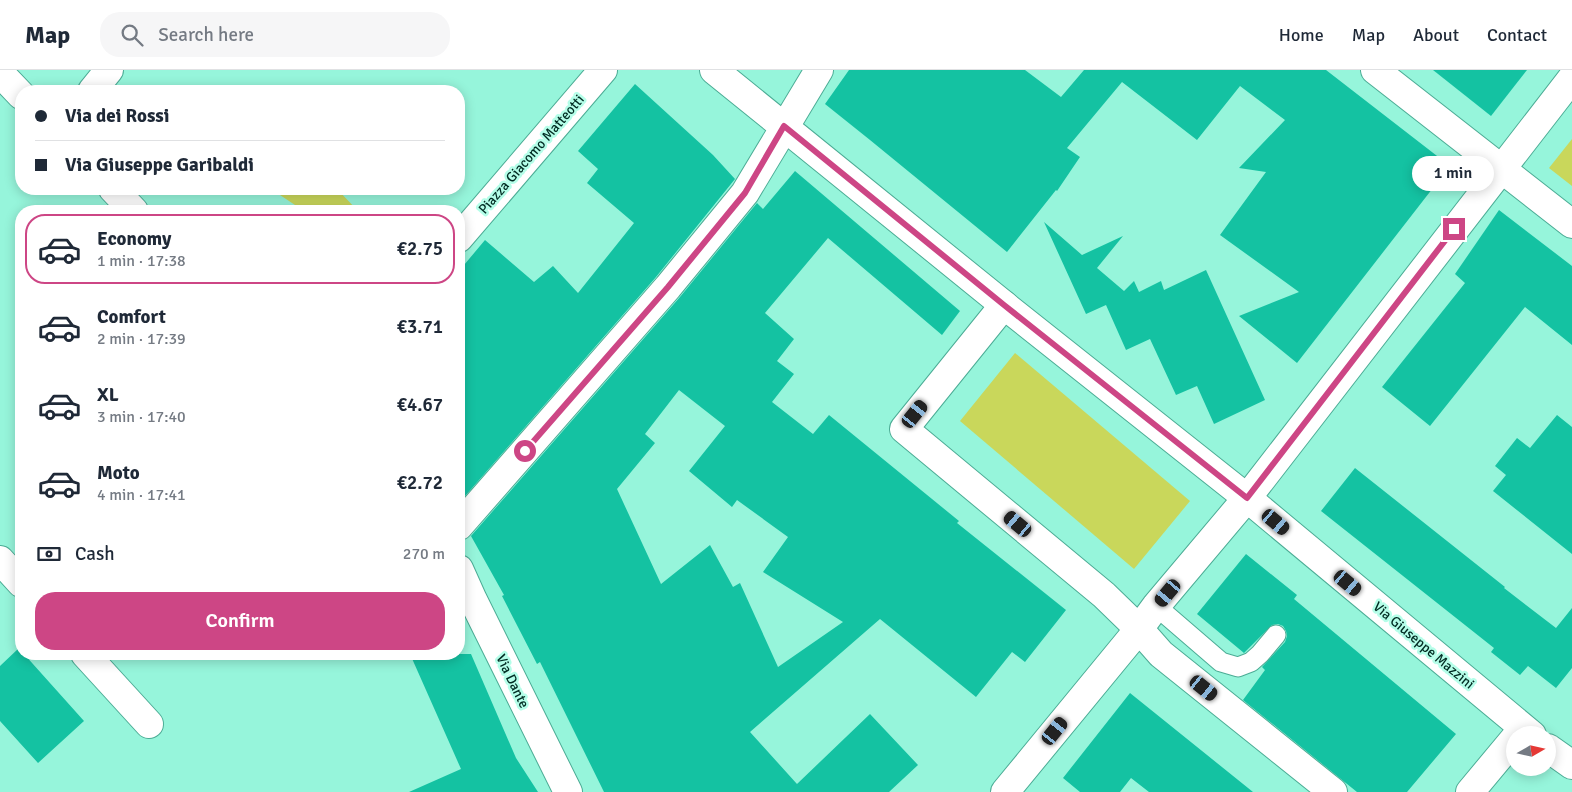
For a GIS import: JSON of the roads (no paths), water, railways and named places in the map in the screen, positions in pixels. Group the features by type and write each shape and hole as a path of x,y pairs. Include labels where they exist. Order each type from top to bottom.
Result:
{"street":[{"path":"97,85 109,70"},
{"name":"Piazza Giacomo Matteotti","path":"465,231 604,70"},
{"name":"Via Giuseppe Mazzini","path":"714,70 1004,305 1247,498 1513,726"},
{"path":"465,519 668,287 745,193 819,70"},
{"path":"1375,70 1572,224"},
{"path":"0,73 15,88"},
{"path":"1005,792 1156,606 1247,498 1572,78"},
{"path":"118,195 128,205"},
{"path":"1004,305 904,428 1104,595 1139,629 1161,654 1333,792"},
{"path":"0,560 15,576"},
{"name":"Via Dante","path":"465,582 568,792"},
{"path":"90,660 149,724"},
{"path":"1470,792 1506,752"},
{"path":"1556,754 1572,765"}],"lane":[{"path":"1156,606 1221,662 1238,667 1251,662 1276,635"}]}
